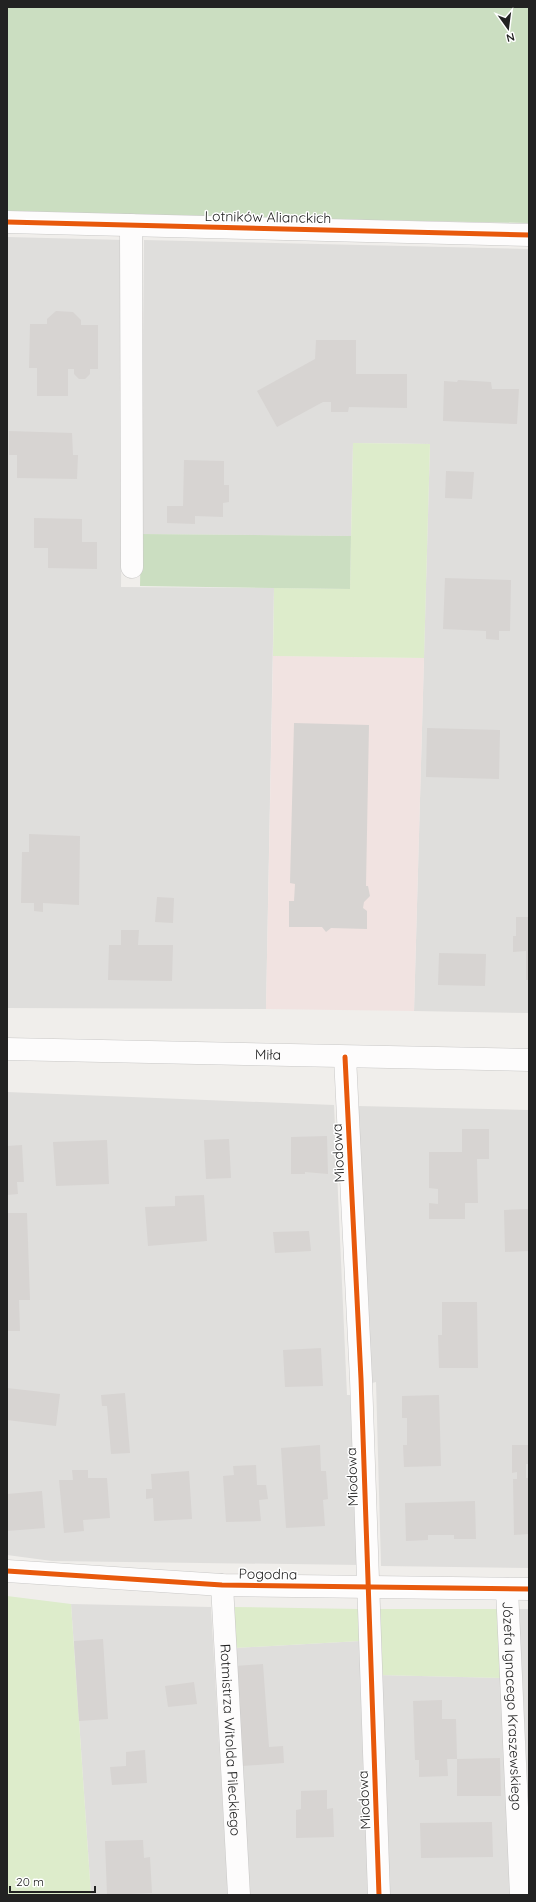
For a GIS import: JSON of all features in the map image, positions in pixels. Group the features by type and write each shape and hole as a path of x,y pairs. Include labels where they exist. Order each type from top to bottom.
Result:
{"street":[{"name":"Lotników Alianckich","path":"7,222 529,235"},
{"path":"131,225 132,567"},
{"name":"Miła","path":"7,1049 345,1058 400,1057 529,1060"},
{"name":"Miodowa","path":"345,1058 360,1371 379,1895"},
{"name":"Pogodna","path":"7,1571 222,1585 529,1589"},
{"name":"Rotmistrza Witolda Pileckiego","path":"222,1585 239,1895"},
{"name":"Józefa Ignacego Kraszewskiego","path":"507,1589 521,1895"}],"shaded area":[{"path":"7,237 125,240 121,587 274,588 266,1009 7,1008"},
{"path":"144,240 529,249 529,1013 414,1011 430,444 353,443 351,536 141,534"},
{"path":"273,656 424,658 414,1011 266,1009"},
{"path":"7,1092 334,1105 347,1395 353,1395 361,1565 52,1561 7,1555"},
{"path":"358,1106 529,1110 529,1568 381,1566 376,1382 372,1383"},
{"path":"71,1604 211,1607 228,1895 91,1895"},
{"path":"519,1609 529,1609 529,1826"},
{"path":"360,1641 373,1895 249,1895 235,1648"},
{"path":"379,1675 503,1678 513,1895 389,1895"}],"green space":[{"path":"7,7 529,7 529,223 7,213"},
{"path":"353,443 430,444 424,658 273,656 274,588 350,589"},
{"path":"141,534 351,536 350,589 140,586"},
{"path":"7,1596 71,1604 91,1895 7,1895"},
{"path":"233,1607 358,1609 360,1641 235,1648"},
{"path":"376,1609 500,1609 503,1678 379,1675"}],"building":[{"path":"56,311 73,312 81,320 81,325 98,325 98,369 90,369 90,374 85,379 79,379 74,374 74,369 68,369 68,396 37,396 37,368 29,368 30,324 47,324 47,319"},
{"path":"316,340 356,340 356,374 407,374 407,408 349,407 348,412 331,412 331,402 323,402 277,427 257,391 315,359"},
{"path":"458,380 491,382 492,389 519,389 517,424 443,421 444,381 457,382"},
{"path":"9,431 72,433 73,455 78,455 77,479 17,478 17,455 9,455"},
{"path":"184,460 224,461 224,485 229,485 229,502 223,503 223,517 195,516 195,524 167,523 167,506 183,506"},
{"path":"446,471 474,472 472,499 445,498"},
{"path":"34,518 82,519 82,542 97,542 97,569 48,568 48,548 34,548"},
{"path":"445,578 511,580 510,631 499,631 499,640 486,639 486,631 443,629"},
{"path":"294,723 369,725 366,886 368,886 370,896 364,902 363,908 367,911 367,929 331,928 326,932 322,927 289,927 289,901 294,901 295,884 290,883"},
{"path":"427,728 500,730 499,779 426,777"},
{"path":"29,834 80,836 79,905 43,903 43,912 34,911 34,903 21,903 22,852 29,852"},
{"path":"157,897 174,898 173,923 155,922"},
{"path":"516,917 529,917 529,980 526,980 526,951 513,952 513,936 516,936"},
{"path":"121,930 139,930 138,945 173,945 172,981 108,980 109,945 121,945"},
{"path":"439,953 486,954 485,986 438,985"},
{"path":"462,1129 489,1129 489,1159 477,1159 478,1203 465,1203 465,1219 429,1219 429,1203 438,1204 438,1189 429,1188 429,1152 462,1152"},
{"path":"327,1136 328,1174 305,1172 305,1174 291,1174 291,1137"},
{"path":"229,1139 231,1178 206,1179 204,1140"},
{"path":"107,1140 109,1184 56,1186 53,1142"},
{"path":"22,1145 24,1182 17,1182 18,1194 7,1195 7,1146"},
{"path":"204,1195 207,1241 148,1246 145,1207 175,1206 175,1196"},
{"path":"529,1209 529,1251 505,1252 504,1210"},
{"path":"7,1213 27,1213 30,1300 19,1300 20,1331 7,1331"},
{"path":"309,1231 311,1251 275,1253 273,1232"},
{"path":"442,1302 477,1302 478,1368 439,1368 438,1335 442,1335"},
{"path":"321,1348 323,1386 285,1387 283,1350"},
{"path":"7,1388 60,1394 56,1426 7,1420"},
{"path":"125,1393 130,1453 111,1454 107,1406 102,1406 101,1395"},
{"path":"439,1395 441,1466 404,1467 403,1445 407,1445 407,1418 402,1418 402,1396"},
{"path":"320,1445 321,1471 326,1471 328,1499 323,1500 325,1526 286,1528 281,1448"},
{"path":"512,1445 529,1445 529,1464 526,1464 526,1478 529,1478 529,1534 514,1535 513,1479 517,1479 517,1472 512,1473"},
{"path":"256,1465 257,1485 266,1485 268,1499 259,1500 261,1521 226,1522 223,1476 234,1475 233,1466"},
{"path":"72,1470 88,1470 88,1478 107,1478 110,1518 83,1520 84,1531 64,1533 59,1480 73,1480"},
{"path":"189,1471 192,1519 154,1521 153,1498 146,1499 146,1489 152,1489 151,1474"},
{"path":"42,1491 45,1528 7,1531 7,1494"},
{"path":"475,1501 476,1539 454,1539 454,1535 428,1535 428,1540 406,1541 405,1503"},
{"path":"103,1639 108,1719 79,1721 74,1641"},
{"path":"263,1664 269,1747 283,1746 284,1763 242,1766 235,1666"},
{"path":"194,1682 197,1704 168,1707 165,1686"},
{"path":"442,1700 442,1719 456,1719 457,1759 447,1759 448,1776 419,1777 419,1760 415,1760 413,1701"},
{"path":"145,1750 147,1783 112,1785 110,1767 126,1766 126,1752"},
{"path":"500,1758 501,1796 457,1796 457,1759"},
{"path":"327,1790 327,1809 333,1808 334,1837 296,1838 296,1810 301,1809 301,1791"},
{"path":"492,1822 493,1857 421,1858 420,1823"},
{"path":"143,1840 144,1858 150,1857 152,1893 107,1895 105,1841"}],"cycle path":[{"path":"7,222 529,235"},
{"path":"345,1057 361,1379 379,1895"},
{"path":"7,1571 222,1585 529,1589"}]}
